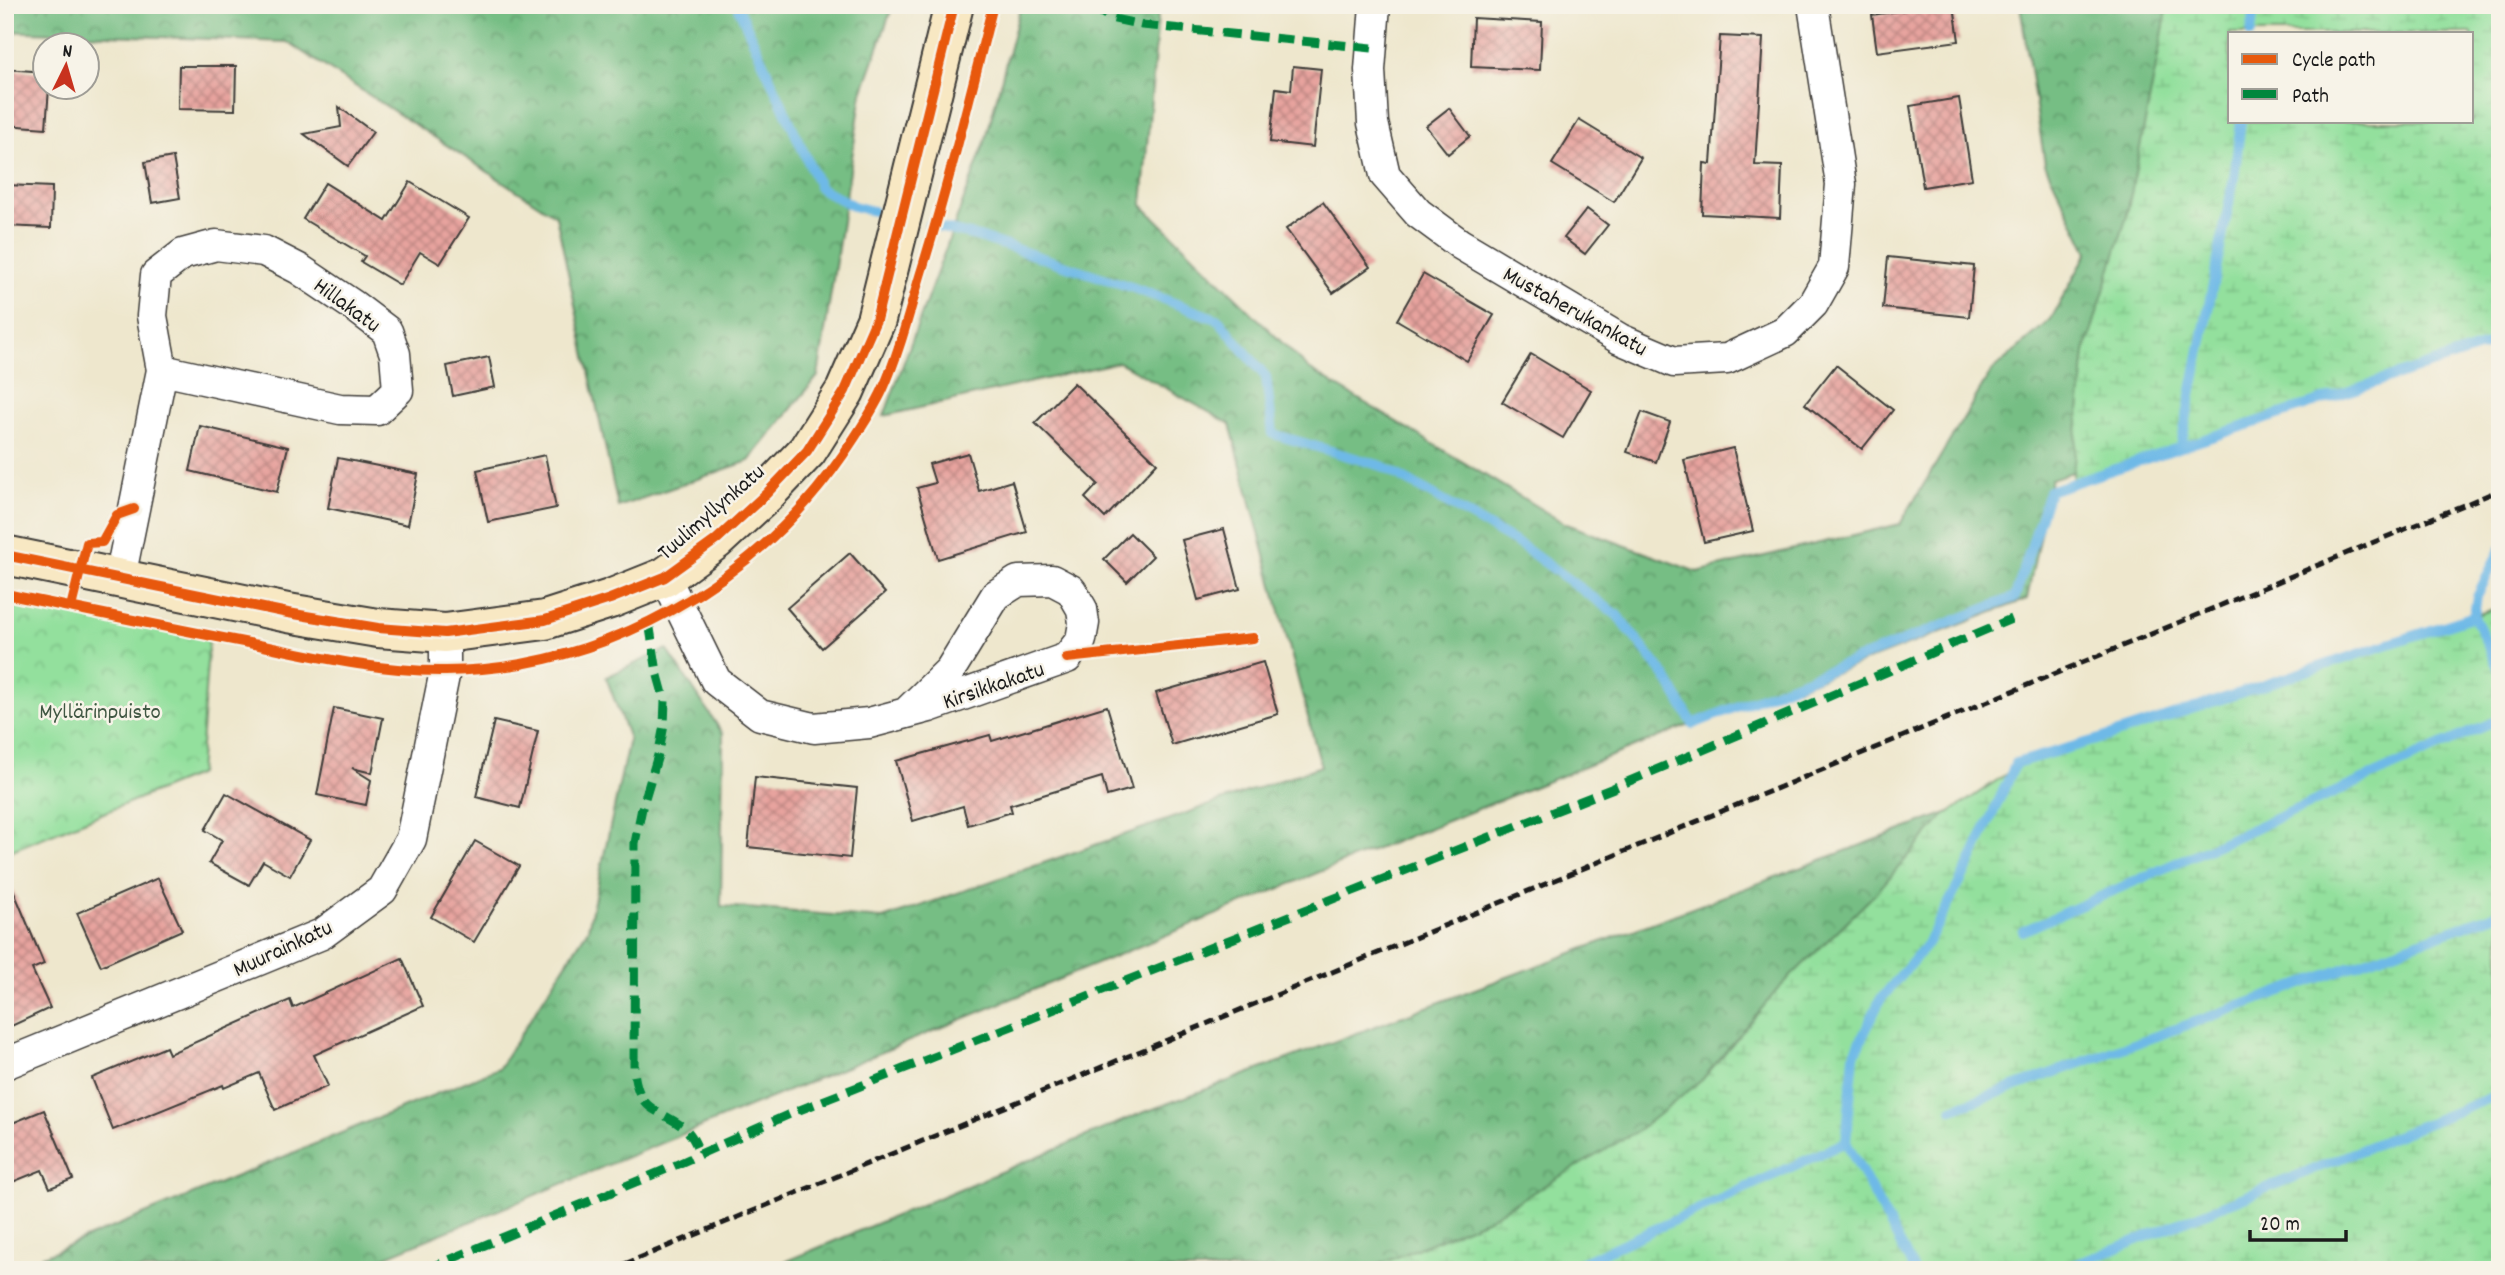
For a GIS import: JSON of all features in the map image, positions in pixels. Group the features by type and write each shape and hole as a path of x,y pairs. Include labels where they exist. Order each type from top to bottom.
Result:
{"street":[{"name":"Tuulimyllynkatu","path":"5,555 378,628 445,633 545,620 665,577 716,540 766,494 807,451 845,391 876,320 954,5"},
{"name":"Mustaherukankatu","path":"1375,5 1370,70 1373,122 1385,175 1418,213 1460,244 1620,339 1674,362 1727,359 1786,332 1813,304 1835,267 1841,184 1813,5"},
{"name":"Hillakatu","path":"120,578 162,370 152,316 156,275 183,254 216,245 264,251 299,269 387,331 395,354 398,390 377,410 341,409 162,370"},
{"name":"Kirsikkakatu","path":"665,577 716,681 760,715 814,728 869,723 929,707 1067,658 1081,640 1084,623 1082,609 1070,590 1052,580 1018,581 996,595 950,670 906,713"},
{"name":"Muurainkatu","path":"5,1064 321,934 382,890 411,839 445,671 445,633"}],"green space":[{"path":"5,5 893,5 862,93 818,376 749,461 618,507 556,216 287,42 102,35 102,32 5,31"},
{"path":"1021,5 1159,5 1142,205 1309,369 1564,523 1697,572 1900,524 1991,372 2051,319 2088,252 2045,164 2020,5 2500,5 2500,331 2051,479 2027,599 1798,687 1798,682 1339,864 353,1270 5,1270 5,1266 24,1264 499,1068 588,929 629,739 606,677 667,649 723,734 721,906 883,919 1321,766 1230,424 1119,362 884,416 985,142"},
{"path":"2168,5 2500,5 2500,341 2072,483 2085,352 2126,219"},
{"name":"Myllärinpuisto","path":"5,593 209,636 199,774 5,853"},
{"path":"2500,607 2500,1270 765,1270 1137,1115"},
{"path":"2500,607 2500,1270 1366,1270 1486,1220 1639,1130 1702,1080 1778,989 1874,895 1943,817 2012,770 2016,763 2103,738"}],"building":[{"path":"1954,5 1959,41 1877,52 1872,15"},
{"path":"1473,18 1542,22 1540,70 1471,67"},
{"path":"1720,36 1763,38 1755,165 1782,166 1780,218 1702,214 1704,163 1711,164"},
{"path":"179,66 236,66 235,110 178,109"},
{"path":"1293,66 1321,69 1313,147 1270,142 1276,88 1291,90"},
{"path":"5,69 32,71 32,102 48,102 46,128 5,125"},
{"path":"1959,98 1972,179 1923,187 1910,106"},
{"path":"339,107 373,132 348,166 304,134 341,127"},
{"path":"1449,108 1470,136 1448,154 1426,126"},
{"path":"1579,120 1641,158 1614,202 1552,164"},
{"path":"173,157 180,198 152,203 145,162"},
{"path":"410,182 469,218 440,264 420,252 400,285 361,262 365,256 303,219 325,183 386,221"},
{"path":"5,185 52,187 51,228 5,226"},
{"path":"1323,202 1370,267 1333,293 1286,229"},
{"path":"1587,209 1608,225 1585,254 1564,238"},
{"path":"1888,257 1974,266 1969,317 1883,308"},
{"path":"1423,274 1494,315 1467,361 1397,320"},
{"path":"1531,354 1591,390 1563,438 1502,402"},
{"path":"489,357 495,387 453,396 447,366"},
{"path":"1836,365 1893,410 1862,449 1805,404"},
{"path":"1074,383 1157,463 1105,518 1085,498 1098,484 1035,423"},
{"path":"1642,412 1670,422 1656,462 1627,452"},
{"path":"200,426 288,447 277,492 190,471"},
{"path":"1733,448 1753,531 1704,542 1684,460"},
{"path":"968,453 979,491 1012,481 1027,532 938,559 917,488 935,483 929,464"},
{"path":"545,455 556,508 488,522 477,470"},
{"path":"338,458 418,474 408,525 328,508"},
{"path":"1224,529 1240,589 1198,600 1182,540"},
{"path":"1130,533 1153,556 1127,582 1104,559"},
{"path":"850,553 885,593 822,648 787,608"},
{"path":"1263,662 1278,714 1172,745 1156,693"},
{"path":"1107,706 1132,789 1107,796 1102,777 1010,805 1012,812 968,825 963,806 913,821 896,761 990,735 992,741"},
{"path":"334,708 383,718 372,773 352,768 371,780 366,805 317,795"},
{"path":"494,721 538,731 520,808 476,797"},
{"path":"755,777 857,788 850,858 748,847"},
{"path":"226,793 310,840 290,876 263,861 249,885 209,863 222,840 205,830"},
{"path":"475,841 519,866 474,942 431,917"},
{"path":"5,870 44,964 32,969 50,1008 5,1029"},
{"path":"158,878 182,930 101,966 77,913"},
{"path":"402,958 423,1006 314,1055 328,1086 275,1110 259,1073 113,1130 92,1078 166,1047 169,1054 290,1000 293,1008"},
{"path":"44,1110 73,1179 50,1188 42,1170 5,1185 5,1126"}],"waterway":[{"path":"737,5 820,188 853,206 873,211"},
{"path":"2251,32 2254,5"},
{"path":"2181,446 2234,178 2241,122"},
{"path":"929,225 979,237 1131,287 1219,320 1266,377 1273,434 1382,466 1522,546 1617,615 1666,677 1693,724 2015,597 2049,491 2500,341"},
{"path":"2500,550 2477,596 2474,616 2500,672"},
{"path":"1914,1270 1846,1142 1854,1055 1880,1000 1927,944 1970,863 2016,763 2103,738 2474,616"},
{"path":"2023,931 2500,719"},
{"path":"1952,1109 2500,913"},
{"path":"2063,1270 2500,1094"},
{"path":"1565,1270 1846,1142"}],"railway":[{"path":"610,1270 2500,490"}],"marked path":[{"path":"1091,5 1110,18 1142,25 1372,48"},
{"path":"425,1270 669,1168 792,1113 1611,789 2011,619"},
{"path":"649,622 665,701 659,752 642,808 635,843 634,1072 640,1095 645,1102 686,1130 700,1154"}],"cycle path":[{"path":"5,555 288,613 378,628 445,633 545,620 610,599 665,577 716,540 766,494 807,451 845,391 876,320 954,5"},
{"path":"5,594 329,659 422,671 505,666 562,655 618,636 670,611 720,580 766,543 807,501 843,455 879,398 899,347 930,242 993,5"},
{"path":"71,607 87,543 102,542 117,515 134,509"},
{"path":"1067,658 1253,638"}]}
